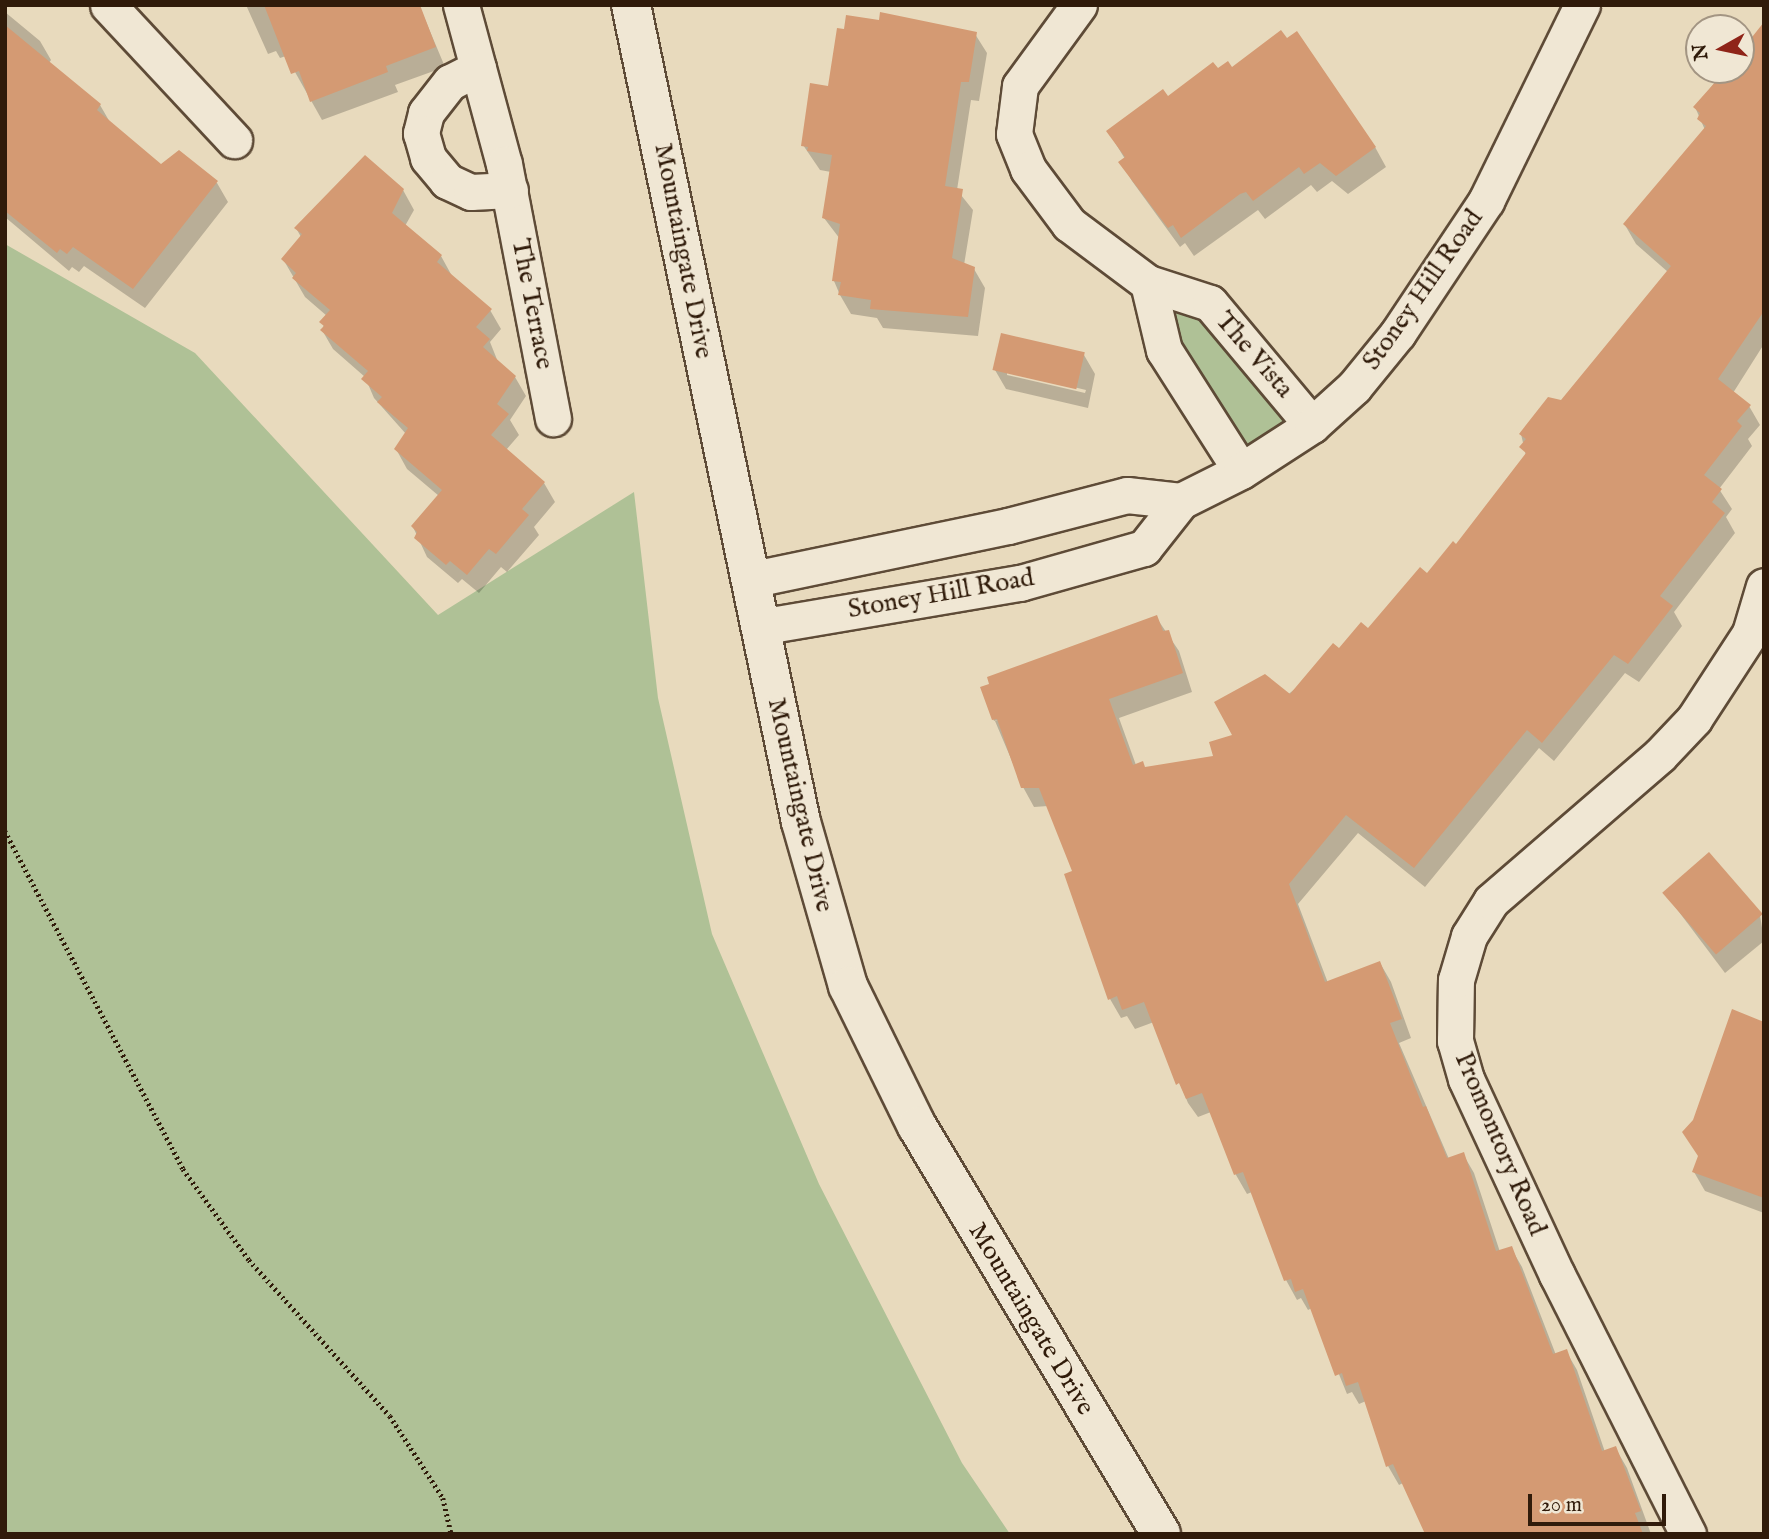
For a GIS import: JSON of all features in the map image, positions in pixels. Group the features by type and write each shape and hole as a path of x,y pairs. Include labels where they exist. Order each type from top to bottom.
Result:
{"street":[{"path":"108,5 234,140"},
{"name":"The Terrace","path":"461,5 510,190 553,418"},
{"name":"Mountaingate Drive","path":"631,5 801,822 848,986 917,1126 1161,1534"},
{"name":"The Vista","path":"1079,5 1020,86 1014,134 1028,169 1069,224 1148,283 1210,303 1312,425"},
{"name":"Stoney Hill Road","path":"759,627 1020,583 1144,548 1181,501 1241,471 1312,425 1354,387 1398,333 1486,201 1582,5"},
{"path":"478,68 450,82 426,113 421,133 428,158 447,181 471,192 510,190"},
{"path":"1148,283 1164,350 1241,471"},
{"name":"Stoney Hill Road","path":"749,580 1008,526 1127,495 1181,501"},
{"path":"1008,526 1020,583"},
{"name":"Promontory Road","path":"1688,1534 1558,1275 1466,1079 1455,1041 1456,980 1469,936 1491,901 1660,755 1694,719 1749,633 1764,586"}],"path":[{"path":"5,831 183,1169 249,1260 390,1416 443,1498 452,1534"}],"green space":[{"path":"5,244 195,353 438,615 634,492 658,698 712,934 819,1184 962,1463 1010,1534 5,1534"},
{"path":"1148,283 1210,303 1312,425 1241,471"}],"building":[{"path":"264,5 420,5 436,47 386,66 388,72 310,102 299,71 291,74"},
{"path":"880,12 977,32 969,82 961,82 945,186 963,189 952,258 975,267 968,317 870,309 871,300 838,295 841,282 832,281 840,224 822,218 832,155 807,151 808,147 801,146 810,83 828,86 837,28 844,29 846,15 879,20"},
{"path":"1764,22 1764,311 1718,379 1751,405 1737,421 1742,426 1704,475 1722,489 1712,502 1725,513 1660,596 1673,606 1628,664 1614,655 1542,743 1527,730 1414,868 1346,815 1289,884 1325,982 1380,961 1402,1019 1390,1023 1423,1107 1426,1106 1447,1158 1464,1152 1496,1251 1512,1246 1553,1354 1567,1349 1602,1451 1616,1446 1641,1511 1635,1513 1643,1534 1425,1534 1393,1464 1386,1467 1358,1382 1346,1386 1342,1373 1335,1376 1303,1289 1295,1292 1291,1279 1284,1281 1243,1172 1234,1175 1202,1093 1186,1099 1179,1083 1176,1085 1144,1002 1122,1010 1117,996 1108,1000 1064,874 1072,871 1039,788 1021,788 997,719 992,720 980,687 989,684 987,677 1157,615 1163,631 1169,630 1183,673 1109,699 1133,765 1143,761 1145,767 1213,756 1209,742 1232,735 1214,702 1265,674 1290,694 1333,643 1339,648 1361,622 1368,628 1420,567 1427,573 1453,541 1456,544 1526,453 1519,447 1526,439 1519,434 1548,397 1561,400 1671,266 1623,224 1706,126 1697,119 1700,113 1693,107 1714,84 1755,84 1755,33"},
{"path":"5,25 101,104 97,110 161,164 179,150 218,181 133,289 73,247 67,254 60,249 57,253 5,211"},
{"path":"1281,30 1287,38 1297,31 1376,147 1336,176 1320,163 1304,174 1299,167 1253,201 1246,192 1240,194 1181,238 1173,225 1168,228 1118,162 1125,157 1106,131 1163,89 1168,96 1213,62 1218,68 1228,61 1232,67"},
{"path":"365,155 404,189 392,213 442,255 437,262 492,309 476,327 490,339 483,347 516,376 497,404 509,414 491,435 545,482 522,509 529,515 496,554 489,549 467,575 450,561 446,565 414,538 417,532 411,526 442,490 394,449 408,428 377,402 382,397 361,379 368,371 320,330 324,326 319,322 330,310 292,278 296,273 281,259 302,234 294,228"},
{"path":"1001,333 1085,352 1076,389 992,370"},
{"path":"1709,852 1763,914 1716,955 1662,893"},
{"path":"1732,1009 1764,1022 1764,1198 1692,1172 1698,1156 1682,1132 1693,1120"}]}
